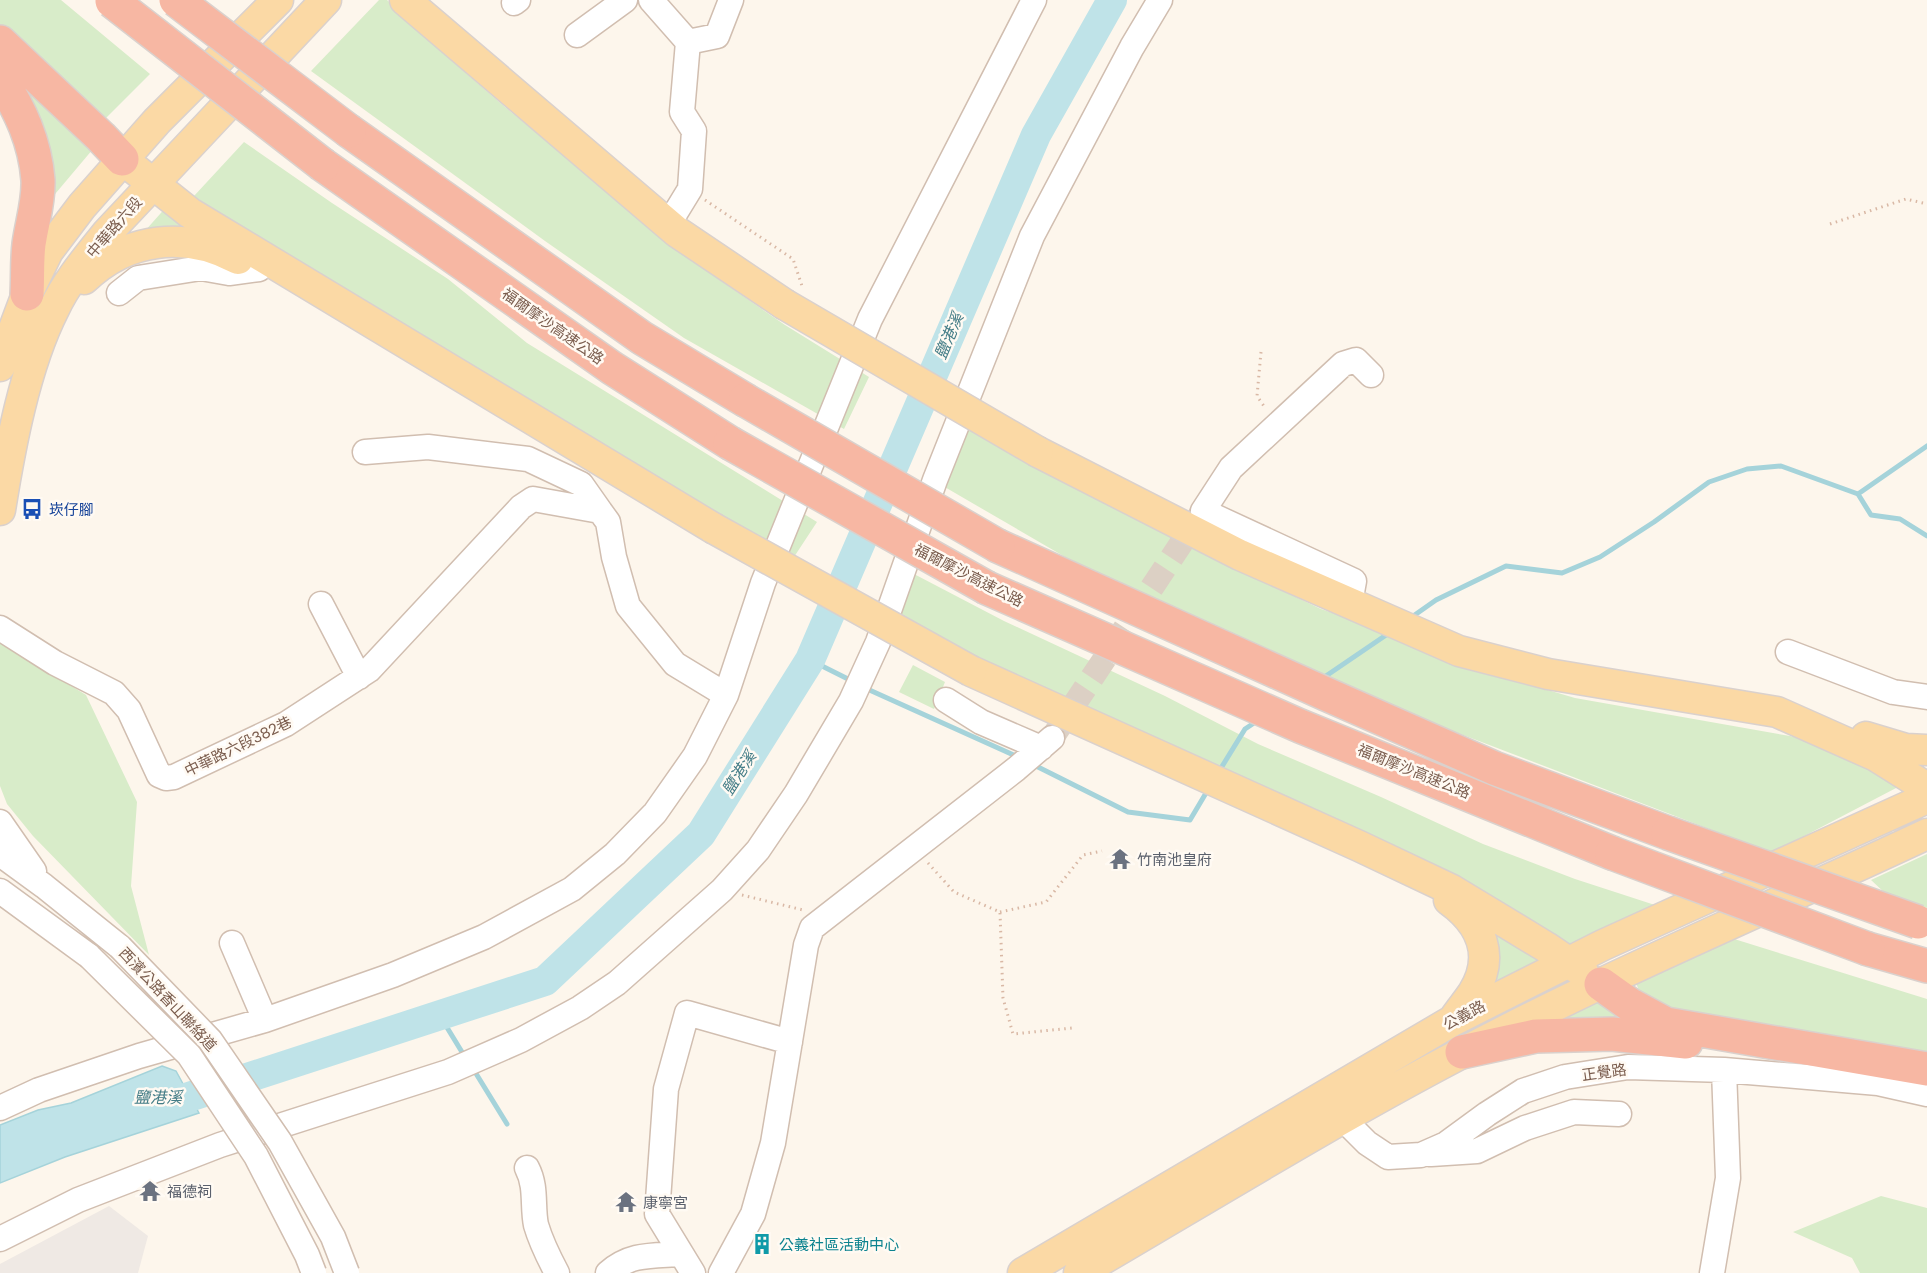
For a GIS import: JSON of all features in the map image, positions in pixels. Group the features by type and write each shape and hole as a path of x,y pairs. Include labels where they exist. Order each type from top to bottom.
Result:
{"highway":[{"path":"176,0 348,131 642,338 998,546 1494,768 1922,924"},
{"name":"福爾摩沙高速公路","path":"111,1 323,165 612,368 730,442 987,588 1270,712 1612,853 1868,949 1927,966"},
{"path":"0,42 122,159"},
{"path":"0,78 20,111 33,146 38,182 29,245 40,301"},
{"path":"1600,984 1629,1004 1666,1024 1927,1069"},
{"path":"1462,1052 1536,1036 1612,1034 1681,1042 1798,1048"}],"main road":[{"name":"中華路六段","path":"0,510 32,364 48,251 122,159 278,0"},
{"name":"中華路六段","path":"0,366 40,301 77,271 152,184 326,0"},
{"path":"405,0 668,225 794,297 1038,452 1240,555 1459,651 1548,674 1766,710 1876,756 1927,788"},
{"path":"433,0 458,34 528,106"},
{"path":"122,159 190,213 713,528 971,671 1452,890 1600,984"},
{"path":"40,301 129,249 175,241 200,244 229,254 276,278 327,296"},
{"path":"1787,717 1836,728 1906,749 1927,750"},
{"name":"公義路","path":"1079,1273 1335,1107 1452,1021 1568,962 1927,798"},
{"name":"公義路","path":"1023,1273 1335,1107 1462,1052 1600,984 1927,834"},
{"path":"1359,846 1436,891 1466,912 1483,941 1483,969 1474,992 1452,1021"}],"street":[{"path":"577,35 625,0"},
{"path":"651,0 688,42 682,112 694,131 690,189 668,225"},
{"path":"688,42 717,36 731,0"},
{"path":"0,1108 39,1090 139,1056 266,1020 393,975 484,937 572,889 615,854 655,813 695,756 726,695 763,583 870,319 1034,0"},
{"path":"0,1239 78,1200 219,1145 448,1072 520,1040 580,1008 616,983 722,890 758,850 851,701 878,642 935,480 1032,236 1132,47 1160,0"},
{"path":"119,293 138,278 201,268 229,273 259,269"},
{"path":"1350,603 1354,581 1203,511 1231,468 1343,364 1356,360 1371,375"},
{"path":"365,452 428,447 528,459 581,484 608,522 614,557 628,606 675,664 726,695"},
{"name":"中華路六段382巷","path":"0,628 55,663 114,693 129,710 159,775 166,778 174,777 286,724 369,670 522,507 533,499 600,511"},
{"path":"321,604 359,677"},
{"path":"1788,652 1893,692 1927,698"},
{"path":"721,1273 753,1214 773,1143 806,945 812,927 1016,769 1046,743 981,722 946,700"},
{"path":"0,822 44,886"},
{"name":"西濱公路香山聯絡道","path":"0,854 120,947 210,1040 280,1142 333,1237 347,1273"},
{"name":"西濱公路香山聯絡道","path":"0,891 89,956 189,1055 256,1156 314,1273"},
{"path":"232,943 266,1020"},
{"path":"687,1264 657,1214 666,1089 687,1013 790,1042"},
{"name":"正覺路","path":"1335,1107 1367,1143 1388,1157 1421,1155 1446,1144 1487,1113 1523,1091 1565,1077 1628,1067 1724,1070 1878,1083 1927,1094"},
{"path":"1712,1273 1728,1178 1724,1070"},
{"path":"1421,1155 1477,1151 1525,1128 1574,1112 1619,1114"},
{"path":"527,1168 531,1176 535,1198 536,1223 557,1273"},
{"path":"608,1273 620,1263 632,1258 687,1264"}],"path":[{"path":"690,189 793,259 794,297"},
{"path":"1830,224 1906,199 1927,204"},
{"path":"1261,352 1257,396 1276,426"},
{"path":"914,848 954,891 1000,912 1046,902 1083,855 1102,851"},
{"path":"722,890 828,916"},
{"path":"1000,912 1003,998 1013,1034 1072,1028"}],"shaded area":[{"path":"109,1206 148,1236 138,1273 0,1273 0,1264"}],"green space":[{"path":"0,0 61,0 150,74 102,122 0,25"},
{"path":"379,0 387,0 505,107 698,265 785,325 869,377 844,429 684,338 545,241 311,71"},
{"path":"29,93 93,149 45,206 28,100"},
{"path":"244,142 448,279 527,343 817,522 794,557 569,428 463,364 337,283 268,246 194,196"},
{"path":"168,205 219,238 144,232"},
{"path":"968,429 1195,549 1321,609 1379,629 1483,671 1575,698 1790,736 1839,749 1898,787 1772,853 1382,704 1155,604 1072,561 943,486"},
{"path":"914,574 1004,621 1165,696 1258,744 1483,844 1575,879 1658,906 1564,946 1041,692 897,614"},
{"path":"0,642 86,695 137,802 131,886 149,955 33,836 7,804 0,786"},
{"path":"913,665 945,682 934,709 899,692"},
{"path":"1927,854 1927,908 1886,894 1871,880"},
{"path":"1483,921 1542,957 1498,983"},
{"path":"1731,938 1927,999 1927,1056 1678,1014 1642,998 1636,983"},
{"path":"1598,1000 1653,1029 1553,1025"},
{"path":"1881,1196 1927,1208 1927,1273 1860,1273 1852,1258 1793,1232"}],"water":[{"name":"鹽港溪","path":"162,1066 176,1071 199,1113 65,1157 0,1183 0,1125 38,1110 71,1103"}],"waterway":[{"name":"鹽港溪","path":"152,1109 545,981 701,834 810,660 1036,135 1112,0"},
{"path":"1409,619 1436,600 1506,566 1562,573 1600,557 1709,482 1747,469 1781,466 1858,494 1927,446"},
{"path":"1858,494 1871,515 1900,519 1927,536"},
{"path":"1320,680 1392,631"},
{"path":"810,660 854,682"},
{"path":"865,688 1018,757"},
{"path":"1218,773 1245,729 1257,721"},
{"path":"1032,764 1128,812 1190,820 1209,788"},
{"path":"440,1016 465,1057"},
{"path":"472,1067 507,1124"}],"tunnel":[{"path":"1052,738 1200,515"}],"place":[{"name":"崁仔腳","path":"32,509"},
{"name":"竹南池皇府","path":"1120,859"},
{"name":"福德祠","path":"150,1191"},
{"name":"康寧宮","path":"626,1202"},
{"name":"公義社區活動中心","path":"762,1244"}]}
